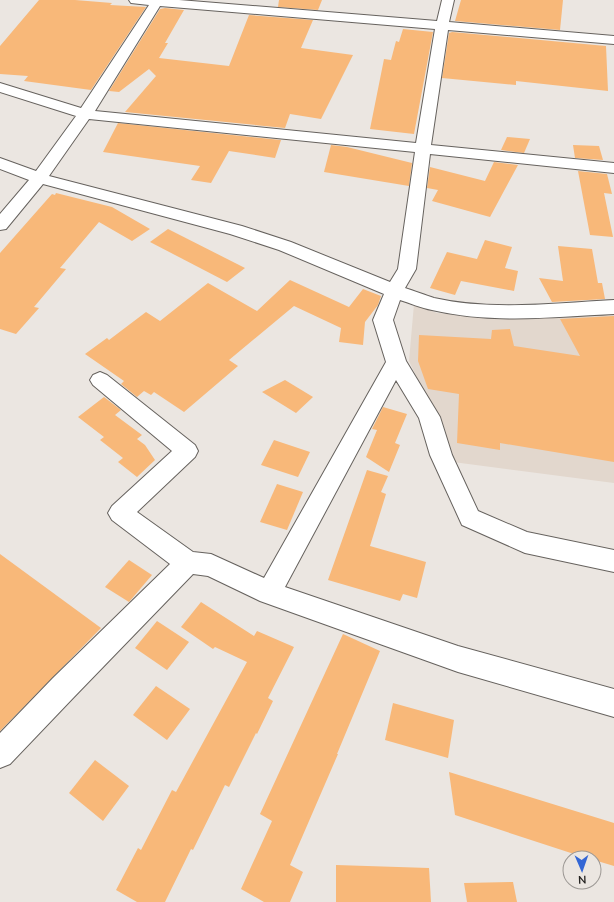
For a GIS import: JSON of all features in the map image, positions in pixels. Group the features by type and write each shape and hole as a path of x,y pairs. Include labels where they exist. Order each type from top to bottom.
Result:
{"street":[{"path":"136,0 614,40"},
{"path":"448,0 442,26 423,148 407,269 394,291 383,320 396,362 430,417 441,455 470,518 525,542 614,561"},
{"path":"0,225 39,178 85,114 158,1"},
{"path":"0,87 85,114 614,168"},
{"path":"0,163 39,178 236,230 284,246 394,291 432,304 464,309 512,312 614,307"},
{"path":"269,593 396,362"},
{"path":"100,380 187,451 120,513 188,563 211,565 269,593 458,659 614,703"},
{"path":"0,754 63,688 188,563"}],"shaded area":[{"path":"414,304 437,313 508,318 614,313 614,483 453,462 446,439 409,361"}],"building":[{"path":"39,0 75,0 112,3 110,5 146,7 91,90 24,81 28,76 0,74 0,46"},
{"path":"279,0 322,0 318,10 278,7"},
{"path":"461,0 563,0 560,30 455,21"},
{"path":"165,8 184,10 165,43 168,43 159,58 229,66 249,15 313,20 301,48 353,55 321,119 290,114 285,128 125,112 156,76 149,69 119,92 109,91 160,9"},
{"path":"403,29 433,32 414,134 370,129 384,59 391,60 396,41 399,42"},
{"path":"452,32 606,46 608,91 516,81 516,85 442,78 449,33"},
{"path":"118,123 281,140 275,158 229,151 211,183 191,180 200,166 103,152"},
{"path":"507,137 530,139 524,153 501,150"},
{"path":"331,145 347,147 412,163 409,186 324,172"},
{"path":"573,145 599,146 603,160 575,158"},
{"path":"494,162 518,165 490,217 432,201 438,190 427,188 430,167 485,181"},
{"path":"578,171 607,174 612,194 604,193 613,237 590,235"},
{"path":"56,193 112,207 150,229 132,241 99,222 60,268 66,269 34,307 39,308 16,334 0,329 0,253 52,194 55,195"},
{"path":"168,229 245,268 227,282 150,242"},
{"path":"485,240 512,247 505,268 518,271 514,291 461,281 455,295 430,288 447,252 477,259"},
{"path":"558,246 592,249 598,283 602,283 605,299 552,302 539,278 563,281"},
{"path":"290,280 349,307 363,289 381,296 378,305 365,322 363,345 339,342 341,328 294,306 229,360 238,366 184,412 154,392 151,395 144,391 137,397 121,384 124,381 85,354 107,338 109,340 146,312 160,321 208,283 257,311"},
{"path":"614,316 614,462 500,443 500,450 457,443 459,394 428,389 418,361 419,335 491,339 492,330 510,329 514,346 580,356 560,319"},
{"path":"285,380 313,397 296,413 262,392"},
{"path":"104,397 121,410 115,415 142,435 137,439 145,445 155,460 137,477 118,462 123,458 100,440 104,437 78,417"},
{"path":"383,407 407,414 395,443 400,445 389,472 366,457 377,430 372,429"},
{"path":"274,440 310,452 298,477 261,465"},
{"path":"367,470 388,476 381,492 386,494 370,546 426,562 417,598 403,594 400,601 328,580"},
{"path":"277,484 303,492 287,530 260,522"},
{"path":"0,554 101,628 0,731"},
{"path":"129,560 152,575 129,602 105,587"},
{"path":"201,602 254,636 257,631 294,647 268,698 273,701 257,734 256,733 229,787 225,785 165,902 137,902 116,890 138,848 141,850 172,790 176,792 247,662 215,647 213,649 181,627"},
{"path":"157,621 189,642 167,670 135,648"},
{"path":"343,634 380,651 338,754 290,865 303,872 290,902 264,902 241,889 272,821 260,814"},
{"path":"156,686 190,709 167,740 133,715"},
{"path":"393,703 454,720 448,758 385,740"},
{"path":"95,760 129,786 103,821 69,793"},
{"path":"449,772 614,823 614,866 602,862 602,850 562,850 455,815"},
{"path":"336,865 429,868 431,902 336,902"},
{"path":"513,882 517,902 467,902 464,883"}]}
